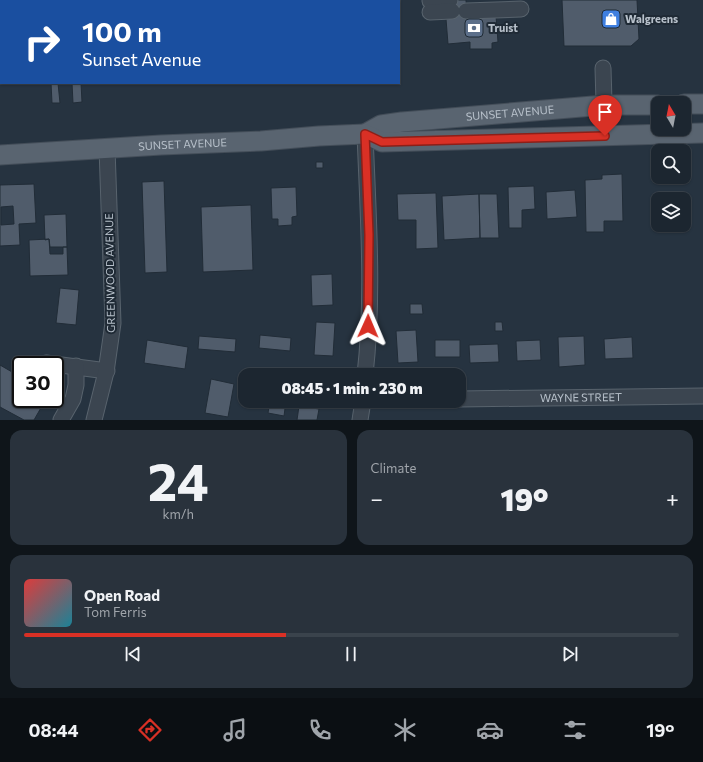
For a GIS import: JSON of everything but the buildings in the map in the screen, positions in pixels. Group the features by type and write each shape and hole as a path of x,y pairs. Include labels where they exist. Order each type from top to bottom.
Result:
{"main road":[{"path":"691,104 703,104"},
{"name":"SUNSET AVENUE","path":"0,155 365,134 381,125 402,122 605,105 651,105"},
{"name":"SUNSET AVENUE","path":"365,134 382,142 703,133"}],"street":[{"path":"430,6 520,7"},
{"path":"603,68 605,136"},
{"path":"365,134 369,282 368,354 366,368"},
{"name":"GREENWOOD AVENUE","path":"94,420 107,371 113,323 107,148"},
{"path":"64,365 107,371"},
{"path":"67,418 76,385 76,366"},
{"name":"WAYNE STREET","path":"466,399 703,396"},
{"path":"360,420 362,408"}],"place":[{"name":"Walgreens","path":"611,19"},
{"name":"Truist","path":"474,28"}],"route":[{"path":"368,326 369,235 365,134 382,142 605,136"}]}
